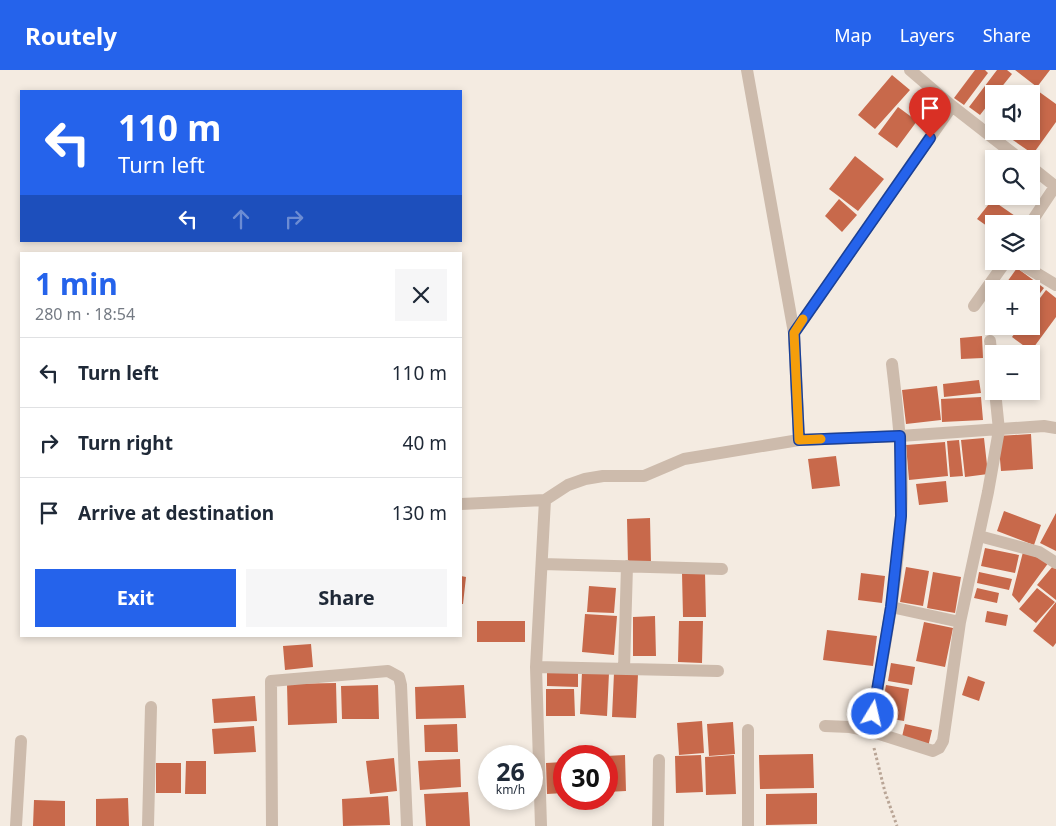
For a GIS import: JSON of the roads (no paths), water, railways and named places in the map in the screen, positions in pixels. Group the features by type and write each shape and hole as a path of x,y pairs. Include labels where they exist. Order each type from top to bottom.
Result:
{"street":[{"path":"747,70 794,333 799,440"},
{"path":"910,70 1008,150"},
{"path":"794,333 952,106"},
{"path":"1036,215 1056,186 1040,174"},
{"path":"974,306 1000,270"},
{"path":"1031,270 1056,285"},
{"path":"870,732 891,607 901,516 900,436 892,364"},
{"path":"825,726 850,727 925,750 933,751 940,748 943,741 960,622 979,536 999,430 996,400"},
{"path":"462,504 545,500 568,485 585,479 604,476 644,476 684,459 799,440 900,436 1044,426 1056,428"},
{"path":"541,826 536,667 545,500"},
{"path":"979,536 1039,552 1056,563"},
{"path":"542,564 722,569"},
{"path":"624,669 627,566"},
{"path":"891,607 960,622"},
{"path":"536,667 718,671"},
{"path":"272,826 271,681 388,671 399,677 401,685 407,826"},
{"path":"148,826 151,707"},
{"path":"748,730 748,826"},
{"path":"16,826 21,741"},
{"path":"658,826 659,760"}]}
